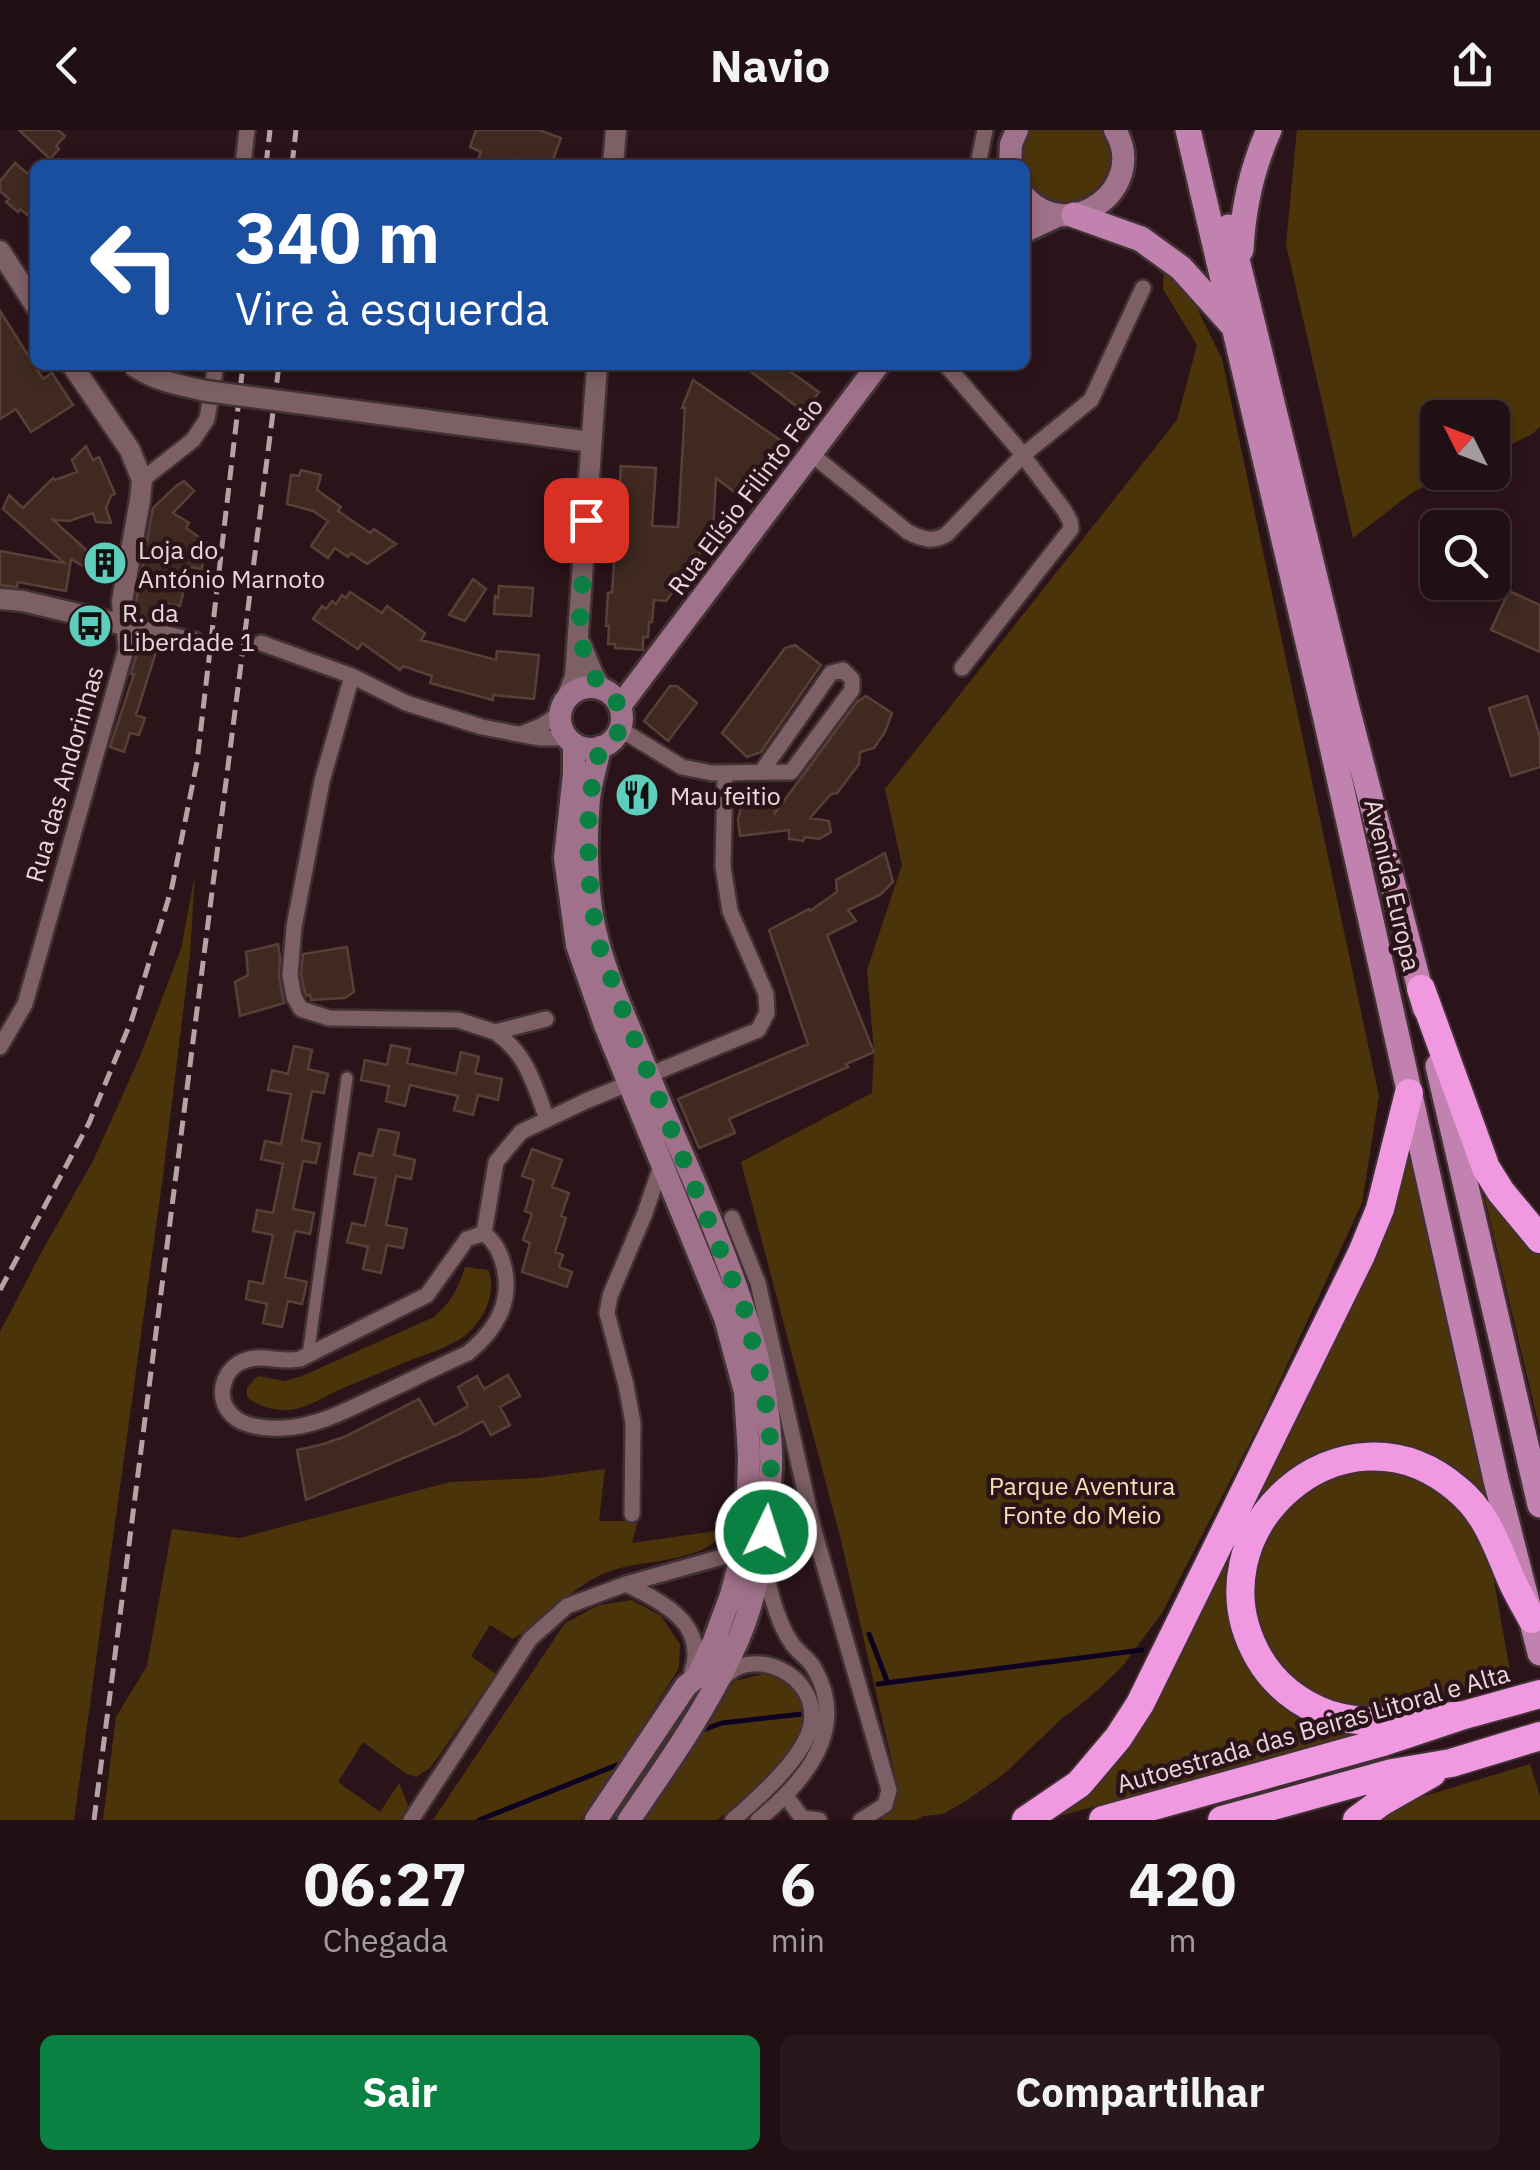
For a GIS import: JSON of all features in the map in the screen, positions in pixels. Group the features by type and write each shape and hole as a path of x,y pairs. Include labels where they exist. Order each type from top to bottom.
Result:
{"highway":[{"path":"1420,990 1486,1168 1500,1192 1540,1240"},
{"path":"1026,1820 1079,1784 1118,1738 1140,1704 1380,1209 1410,1093"},
{"path":"1464,1715 1392,1721 1349,1719 1310,1706 1278,1683 1253,1648 1240,1592 1249,1544 1265,1514 1304,1477 1340,1460 1382,1456 1426,1467 1460,1490 1484,1520 1532,1619"},
{"name":"Autoestrada das Beiras Litoral e Alta","path":"1103,1820 1540,1694"},
{"path":"1222,1820 1392,1773 1450,1763 1540,1736"},
{"path":"1357,1820 1450,1763"}],"main road":[{"path":"1010,160 1017,130"},
{"path":"1030,229 1089,210 1104,201 1122,172 1123,154 1116,130"},
{"name":"Avenida Europa","path":"1188,130 1496,1480 1540,1653"},
{"name":"Avenida Europa","path":"1205,130 1420,990 1540,1505"},
{"path":"1240,270 1243,215 1260,148 1269,130"},
{"path":"1030,200 1044,210 1141,239 1180,268 1235,328"},
{"name":"Rua Elísio Filinto Feio","path":"612,704 655,659 874,370"},
{"path":"571,741 591,748 615,737 612,704 582,688 563,706 563,730 571,741 574,774 565,841 567,886 577,945 605,1025 648,1075 662,1162 726,1318 745,1392 750,1468 747,1535 732,1595 714,1641 697,1677 686,1686 596,1820"},
{"path":"600,747 589,801 594,922 648,1075 745,1311 760,1374 772,1454 763,1558 734,1650 677,1751 628,1820"}],"street":[{"path":"244,160 247,130"},
{"path":"613,160 616,130"},
{"path":"979,160 984,130"},
{"path":"0,250 30,292"},
{"path":"811,454 908,532 938,540 1022,456 1091,400 1143,288"},
{"path":"75,370 130,450 142,480 122,601 124,624"},
{"path":"139,370 163,382 206,391 591,442"},
{"path":"142,480 192,440 207,419 215,370"},
{"path":"521,734 541,726 563,706 575,677 597,370"},
{"path":"950,370 1015,445 1064,510 1071,529 962,668"},
{"path":"0,599 195,640"},
{"name":"Rua das Andorinhas","path":"0,1047 5,1024 25,1004 126,649 124,624"},
{"path":"579,638 593,674 612,704 682,767 712,773 791,772 852,690 852,679 844,670 831,673 762,771"},
{"path":"261,643 352,676 406,703 482,727 571,741"},
{"path":"352,676 322,781 294,927 290,975 294,997 300,1008 328,1018 458,1020 494,1032 518,1052 547,1119"},
{"path":"484,1233 496,1162 521,1132 758,1030 766,1013 766,994 730,910 723,867 724,773"},
{"path":"494,1032 546,1018"},
{"path":"308,1355 347,1078"},
{"path":"632,1514 632,1424 607,1312 662,1162"},
{"path":"645,1212 682,1208"},
{"path":"732,1218 758,1283 813,1527 889,1790 886,1806 861,1820"},
{"path":"484,1233 493,1240 502,1260 508,1289 495,1324 468,1353 334,1416 294,1428 269,1428 236,1419 229,1413 222,1389 234,1367 246,1360 290,1361 308,1355 427,1295 468,1239 484,1233"},
{"path":"411,1820 530,1639 567,1606 626,1584 722,1557 747,1535"},
{"path":"758,1820 786,1796 818,1754 827,1726 824,1694 814,1667 790,1642 763,1558"},
{"path":"626,1584 681,1617 694,1640 696,1660 686,1686"},
{"path":"711,1695 728,1672 750,1664 774,1666 792,1675 805,1688 812,1705 811,1727 801,1747 768,1788 733,1820"},
{"path":"786,1796 802,1818 819,1820"}],"green space":[{"path":"1030,130 1102,130 1110,146 1108,177 1088,199 1074,205 1058,205 1030,188 1030,160 1020,160"},
{"path":"1297,130 1540,130 1540,427 1510,445 1510,400 1420,400 1420,489 1353,538 1286,244"},
{"name":"Parque Aventura Fonte do Meio","path":"1164,267 1194,302 1222,359 1379,1096 1362,1203 1263,1417 1162,1613 1121,1668 1004,1774 967,1800 943,1814 916,1820 881,1820 890,1811 897,1784 841,1540 741,1162 872,1093 874,1052 867,970 902,865 885,789 1177,420 1197,345 1163,289"},
{"path":"195,874 190,955 163,1176 74,1820 0,1820 0,1332 94,1159 141,1054 181,949"},
{"path":"1406,1140 1492,1513 1465,1480 1322,1457 1232,1568 1230,1620 1251,1666 1365,1732 1049,1819 1096,1780"},
{"path":"1480,1178 1540,1250 1540,1430"},
{"path":"465,1267 488,1270 490,1297 470,1331 456,1341 298,1408 273,1409 247,1397 247,1387 258,1376 285,1381 302,1376 434,1317 453,1295"},
{"path":"605,1469 599,1521 638,1521 632,1543 723,1530 718,1539 695,1552 624,1567 593,1579 513,1639 490,1625 471,1656 496,1674 431,1767 416,1777 405,1773 363,1742 338,1782 380,1812 399,1783 408,1805 401,1820 103,1820 116,1717 147,1666 172,1529 240,1538 450,1482 538,1478"},
{"path":"1373,1470 1410,1476 1443,1495 1471,1522 1493,1575 1512,1682 1435,1702 1359,1708 1322,1699 1285,1674 1264,1642 1253,1596 1259,1548 1291,1501 1333,1475"},
{"path":"632,1600 661,1616 680,1644 679,1668 580,1820 433,1820 565,1623 599,1605"},
{"path":"766,1673 793,1687 804,1701 800,1733 776,1767 717,1820 641,1820 735,1681"},
{"path":"1530,1764 1540,1796 1540,1820 1378,1820 1418,1798"}],"building":[{"path":"19,130 58,130 65,136 50,159"},
{"path":"476,130 539,130 561,138 553,160 478,160 481,152 470,147"},
{"path":"15,163 30,172 30,217 6,202 9,199 0,191 0,181"},
{"path":"0,311 30,358 30,370 37,370 43,379 52,373 73,405 31,432 16,409 0,419"},
{"path":"749,370 793,370 819,392 804,412"},
{"path":"693,380 783,442 741,497 716,478 713,531 706,530 704,549 700,549 695,568 691,568 666,601 654,600 643,650 615,648 615,644 608,644 606,626 621,466 656,468 652,526 678,527 682,408"},
{"path":"86,446 93,460 99,457 115,494 106,508 111,523 96,522 93,513 69,521 53,520 113,574 111,583 71,559 66,591 18,582 17,587 0,585 0,551 64,563 3,509 9,495 23,508 53,478 77,472 72,460"},
{"path":"301,470 321,475 317,490 341,507 338,511 370,533 374,529 396,544 367,564 335,548 328,558 311,546 328,521 313,511 287,504 291,475 299,476"},
{"path":"184,481 194,491 173,513 209,544 202,569 189,567 180,606 169,604 167,622 138,616 136,602 153,508"},
{"path":"473,579 486,589 465,621 449,615"},
{"path":"499,586 533,588 531,616 494,614"},
{"path":"1510,591 1540,605 1540,652 1491,630 1505,600 1510,600"},
{"path":"350,592 382,613 387,606 425,633 421,640 496,660 497,651 539,655 534,699 493,695 493,700 430,683 432,676 403,666 400,670 362,643 358,649 313,619 322,606 326,609 332,601 336,604"},
{"path":"795,645 821,665 761,752 747,757 722,733 785,648"},
{"path":"141,647 156,652 136,715 145,718 139,735 130,733 124,752 110,747"},
{"path":"670,686 677,686 697,703 668,741 644,721"},
{"path":"866,696 892,713 874,748 860,752 859,764 837,793 831,794 810,818 829,821 831,832 819,839 805,837 803,841 789,839 789,830 740,836 738,820 743,796 770,789 775,813 857,702"},
{"path":"1527,696 1540,737 1540,767 1511,776 1489,708"},
{"path":"885,853 893,882 880,895 848,910 856,921 827,935 874,1052 729,1119 735,1133 699,1148 678,1099 808,1044 769,930 810,911 837,892 836,880"},
{"path":"278,944 284,1003 240,1016 235,982 248,975 246,952"},
{"path":"347,947 354,992 345,998 311,1000 305,993 301,974 303,954"},
{"path":"391,1045 410,1049 407,1063 456,1074 461,1052 479,1057 475,1073 502,1079 498,1100 478,1095 473,1115 454,1110 458,1096 410,1085 405,1106 386,1101 389,1086 361,1080 365,1060 387,1065"},
{"path":"294,1046 312,1050 308,1069 328,1074 324,1093 312,1091 302,1140 320,1144 316,1163 303,1161 293,1209 314,1213 310,1234 295,1231 285,1277 307,1282 302,1304 288,1301 282,1327 263,1323 267,1304 246,1299 249,1281 263,1284 273,1235 253,1231 257,1210 273,1213 283,1164 261,1159 265,1141 281,1144 291,1094 268,1090 272,1070 288,1074"},
{"path":"379,1129 399,1133 394,1155 415,1160 411,1179 396,1176 386,1225 407,1229 403,1248 387,1245 381,1273 363,1269 368,1247 347,1242 352,1223 365,1226 376,1178 354,1174 359,1153 372,1156"},
{"path":"532,1149 562,1160 552,1187 569,1193 555,1252 563,1255 559,1267 572,1272 567,1287 522,1272 530,1243 523,1240 532,1214 525,1211 534,1180 522,1176"},
{"path":"508,1375 520,1396 500,1407 510,1425 491,1435 483,1421 306,1500 297,1450 344,1437 419,1399 434,1425 468,1406 458,1387 477,1376 484,1389"}],"waterway":[{"path":"869,1634 887,1681"},
{"path":"878,1684 1142,1650"},
{"path":"697,1732 722,1723 802,1714"},
{"path":"479,1820 627,1761"}],"railway":[{"path":"267,160 270,130"},
{"path":"293,160 296,130"},
{"path":"0,1290 89,1123 132,1019 172,887 197,762 242,370"},
{"path":"94,1820 278,370"}],"place":[{"name":"Loja do António Marnoto","path":"105,563"},
{"name":"R. da Liberdade 1","path":"90,626"},
{"name":"Mau feitio","path":"637,795"}],"route":[{"path":"586,520 579,638 593,674 622,713 615,737 600,747 589,801 590,885 597,940 745,1311 764,1390 772,1454 766,1532"}]}
